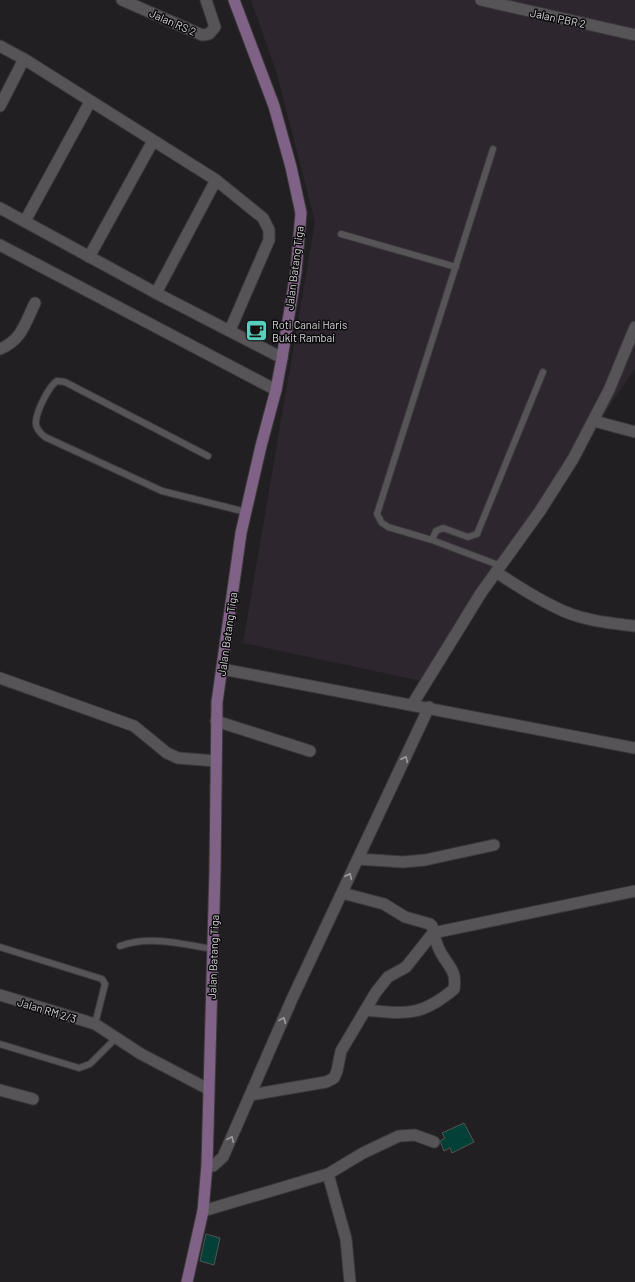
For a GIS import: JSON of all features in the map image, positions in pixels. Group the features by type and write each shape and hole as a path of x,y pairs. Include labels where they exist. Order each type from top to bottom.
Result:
{"main road":[{"name":"Jalan Batang Tiga","path":"187,1282 203,1212 207,1165 213,949 217,702 224,647 246,512 260,446 276,390 282,358 296,272 301,213 291,167 274,106 234,0"}],"street":[{"name":"Jalan RS 2","path":"122,0 202,35 209,34 215,27 206,0"},
{"name":"Jalan PBR 2","path":"481,0 635,35"},
{"path":"0,46 24,59 216,180 263,218 269,230 269,240 230,330"},
{"path":"0,106 24,59"},
{"path":"25,221 90,102"},
{"path":"89,257 153,141"},
{"path":"156,293 216,180"},
{"path":"0,208 156,293 282,358"},
{"path":"0,245 276,390"},
{"path":"0,349 11,344 20,334 35,303"},
{"path":"412,705 481,593 558,484 594,421 631,348 635,327"},
{"path":"594,421 635,432"},
{"path":"498,569 519,587 576,616 608,624 635,626"},
{"path":"222,669 429,707 635,748"},
{"path":"0,678 134,726 167,753 178,758 216,761"},
{"path":"207,1165 213,1166 223,1157 342,893 429,707"},
{"path":"216,721 310,751"},
{"path":"358,859 410,861 494,846"},
{"path":"250,1095 326,1082 334,1078 341,1051 365,1010 388,978 406,967 433,933 635,892"},
{"path":"342,893 384,904 405,917 430,924 432,926 435,940 456,979 454,989 432,1006 403,1014 365,1010"},
{"name":"Jalan RM 2/3","path":"0,995 95,1024 116,1038 208,1089"},
{"path":"0,1090 33,1099"},
{"path":"203,1212 328,1174 363,1153 399,1136 415,1135 434,1142"},
{"path":"328,1174 346,1239 350,1282"}],"lane":[{"path":"493,149 377,514 382,523 388,527 432,540 498,569"},
{"path":"341,234 456,268"},
{"path":"432,540 436,531 443,528 468,537 477,534 543,372"},
{"path":"208,456 65,382 57,381 51,385 35,421 38,430 45,437 162,491 246,512"},
{"path":"120,946 136,940 163,941 213,949"},
{"path":"0,947 102,979 105,984 95,1024"},
{"path":"0,1044 78,1068 90,1064 116,1038"}],"shaded area":[{"path":"251,0 635,0 635,368 426,682 243,643 315,222 277,74"}],"building":[{"path":"464,1123 474,1142 452,1153 450,1148 444,1151 440,1141 445,1138 442,1133"},
{"path":"206,1234 220,1238 214,1265 200,1261"}],"place":[{"name":"Roti Canai Haris Bukit Rambai","path":"257,330"}]}
